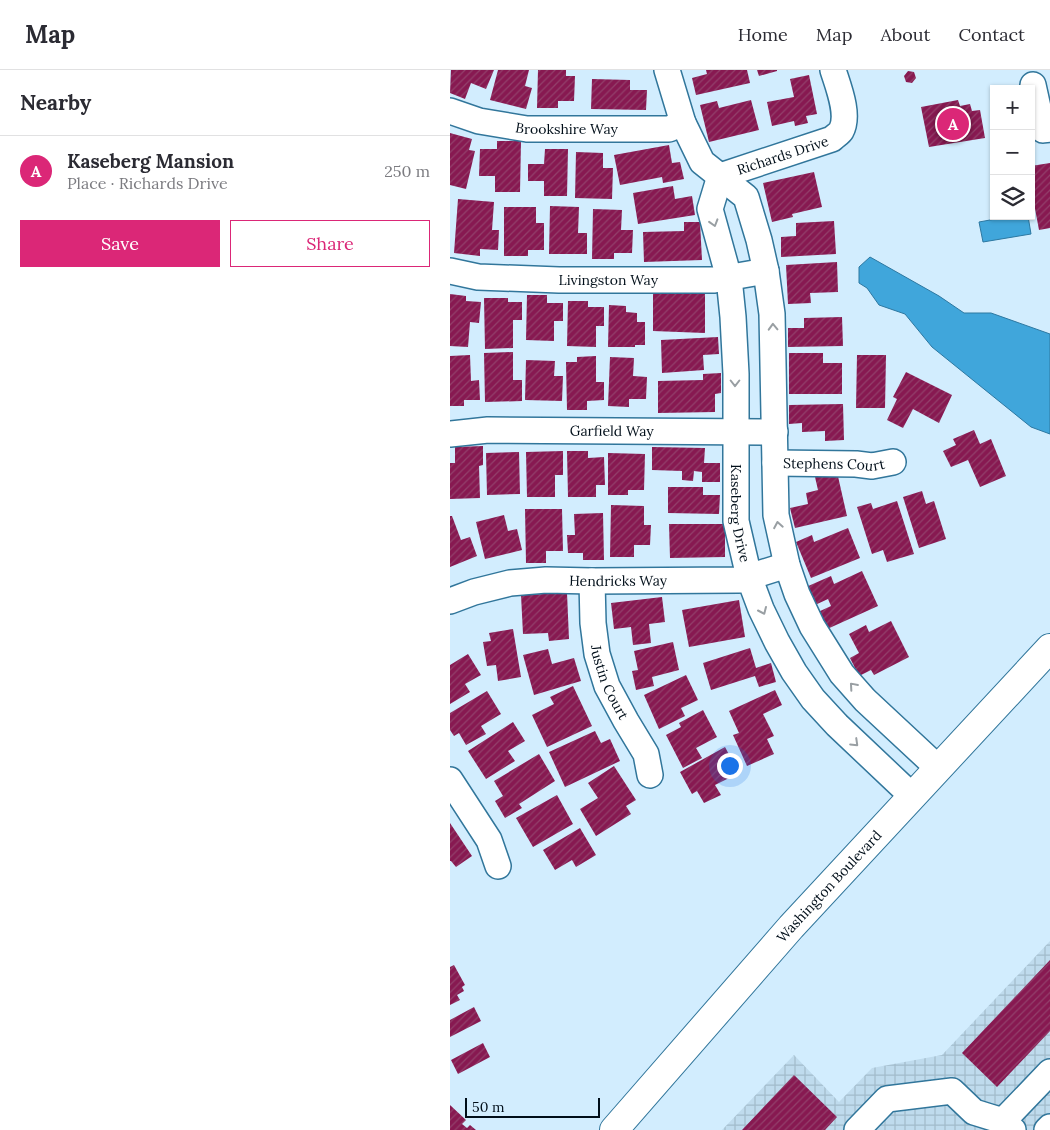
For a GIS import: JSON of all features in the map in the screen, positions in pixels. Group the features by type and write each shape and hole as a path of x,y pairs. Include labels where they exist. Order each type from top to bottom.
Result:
{"main road":[{"name":"Washington Boulevard","path":"614,1130 791,927 1050,648"}],"street":[{"path":"667,70 683,123 702,162 746,197 766,271 772,314 776,515 787,565 797,594 812,626 842,674 865,700 938,768"},
{"name":"Richards Drive","path":"720,176 832,138 841,131 844,116 843,106 833,70"},
{"path":"1035,94 1043,130 1050,129"},
{"name":"Brookshire Way","path":"450,112 479,121 527,129 669,129 683,123"},
{"name":"Kaseberg Drive","path":"720,176 710,209 729,278 736,374 736,521 749,577 761,609 777,642 812,699 836,725 912,796"},
{"name":"Livingston Way","path":"450,271 478,277 559,280 714,280 766,271"},
{"name":"Garfield Way","path":"450,434 488,430 775,432"},
{"name":"Stephens Court","path":"775,463 856,464 872,466 893,462"},
{"name":"Hendricks Way","path":"450,601 474,592 510,583 546,580 592,582 739,580 787,565"},
{"name":"Justin Court","path":"592,582 593,623 597,654 607,686 646,754 650,775"},
{"path":"450,780 489,840 498,866"},
{"path":"857,1130 886,1099 952,1091 974,1112 1008,1126 1050,1072"},
{"path":"1047,1130 1050,1127"}],"shaded area":[{"path":"1050,941 1050,1130 722,1130 794,1055 839,1102 872,1068 942,1055"}],"water":[{"path":"990,220 1029,220 1031,234 983,242 979,222"},
{"path":"870,257 939,296 964,313 991,313 1050,334 1050,434 1031,427 932,347 905,314 879,305 867,288 859,283 859,267"}],"building":[{"path":"451,70 494,70 486,89 471,83 465,99 450,93"},
{"path":"498,70 529,70 525,86 532,88 526,109 490,100"},
{"path":"538,70 566,70 566,76 575,76 574,101 558,101 558,108 537,108"},
{"path":"706,70 747,70 750,83 696,95 692,78 707,74"},
{"path":"757,70 777,70 777,71 759,76"},
{"path":"908,71 914,72 916,78 912,83 906,82 904,76"},
{"path":"809,75 817,114 806,116 808,123 795,126 794,121 772,126 767,102 794,97 790,79"},
{"path":"592,79 630,80 630,90 647,90 646,110 591,109"},
{"path":"751,100 759,130 709,142 700,105 717,101 719,108"},
{"path":"958,100 960,106 970,104 972,111 980,110 985,138 929,147 921,107"},
{"path":"450,133 472,139 469,150 475,151 466,189 450,185"},
{"path":"497,141 521,141 520,192 495,192 495,176 479,176 480,149 497,149"},
{"path":"669,145 672,163 680,162 684,179 663,183 662,177 620,185 614,155"},
{"path":"545,149 568,149 567,196 544,196 544,181 528,181 528,164 544,164"},
{"path":"576,152 603,153 603,168 613,168 612,199 575,198"},
{"path":"1050,163 1050,228 1039,230 1035,208 1035,165"},
{"path":"814,172 822,207 792,214 793,217 772,222 763,183"},
{"path":"673,186 675,199 692,196 695,215 638,224 633,193"},
{"path":"458,199 494,202 492,230 499,230 498,250 480,249 480,256 454,253"},
{"path":"550,206 579,207 578,233 587,233 587,254 549,254"},
{"path":"504,207 536,207 536,223 544,223 544,250 528,250 528,256 504,256"},
{"path":"593,209 622,210 621,230 633,230 632,253 614,253 614,259 592,259"},
{"path":"834,221 836,254 781,257 781,237 796,236 796,223"},
{"path":"684,222 700,222 702,260 644,262 643,232 684,231"},
{"path":"837,262 838,292 810,293 811,303 788,304 786,265"},
{"path":"653,293 705,293 705,333 653,331"},
{"path":"450,294 466,296 466,301 481,302 479,323 470,322 468,347 450,346"},
{"path":"527,295 547,295 547,303 563,303 563,321 554,321 554,341 526,340"},
{"path":"484,298 508,298 508,302 522,302 522,320 513,320 513,348 485,349"},
{"path":"568,301 588,301 588,307 604,307 604,326 596,326 596,347 567,346"},
{"path":"609,305 626,306 626,312 637,313 637,322 645,322 645,345 608,347"},
{"path":"842,317 843,346 788,347 788,328 804,328 804,318"},
{"path":"718,337 719,354 703,355 704,370 662,373 661,340"},
{"path":"513,352 513,380 522,380 522,401 485,402 484,353"},
{"path":"789,353 823,353 823,363 842,363 842,394 789,394"},
{"path":"470,355 471,381 479,380 480,400 464,400 464,406 450,406 450,356"},
{"path":"857,355 886,355 885,408 856,408"},
{"path":"596,356 596,382 604,382 604,400 587,401 587,410 567,410 566,362 577,362 577,357"},
{"path":"610,357 634,358 633,376 647,377 646,399 629,399 629,407 608,406"},
{"path":"526,360 555,361 554,376 563,376 562,401 525,400"},
{"path":"906,372 952,395 939,423 913,409 903,428 887,420 897,399 893,397"},
{"path":"721,373 721,393 715,394 715,412 658,413 658,381 703,380 703,374"},
{"path":"843,404 844,440 825,441 825,431 802,432 802,423 789,424 789,405"},
{"path":"974,430 980,444 991,439 1006,476 980,487 968,460 951,467 943,451 956,445 953,439"},
{"path":"483,446 483,465 479,466 480,498 450,499 450,463 455,463 455,447"},
{"path":"652,447 705,448 704,463 720,463 720,482 702,482 702,472 694,471 693,481 682,480 682,471 652,470"},
{"path":"563,451 563,475 555,475 555,497 527,497 526,452"},
{"path":"567,451 588,451 588,458 604,457 605,485 596,485 596,497 568,497"},
{"path":"519,452 520,494 487,495 486,453"},
{"path":"608,453 645,454 644,490 628,490 628,495 608,495"},
{"path":"837,472 847,516 795,528 790,508 808,504 806,493 818,490 815,477"},
{"path":"668,487 703,487 703,495 720,495 719,514 668,513"},
{"path":"922,491 926,504 934,501 946,539 919,548 903,497"},
{"path":"897,501 914,554 887,562 883,550 872,554 857,507 871,503 873,509"},
{"path":"611,505 644,506 644,525 651,525 650,545 634,545 634,557 610,557"},
{"path":"525,509 562,509 563,551 546,551 546,563 526,563"},
{"path":"603,513 604,560 583,560 583,553 568,553 567,535 575,535 574,514"},
{"path":"504,515 508,531 517,529 522,550 485,559 476,522"},
{"path":"450,516 452,516 461,540 470,537 477,556 450,567"},
{"path":"669,524 725,524 725,557 670,558"},
{"path":"848,528 860,558 811,578 796,542 812,535 814,542"},
{"path":"862,571 878,606 825,630 818,612 831,606 828,599 815,605 806,587 831,576 834,584"},
{"path":"567,593 569,639 549,641 548,633 523,634 521,595"},
{"path":"662,597 665,622 649,624 651,643 633,645 631,627 614,629 611,603"},
{"path":"739,600 745,637 689,647 682,610"},
{"path":"891,621 909,657 874,675 871,670 859,676 850,658 859,653 849,634 866,625 869,632"},
{"path":"513,629 521,677 498,681 496,665 487,666 483,642 491,641 489,633"},
{"path":"673,642 679,670 652,677 654,686 636,690 632,671 638,670 634,651"},
{"path":"750,648 756,668 771,663 776,682 759,687 755,676 711,690 703,663"},
{"path":"548,649 552,664 574,658 581,681 534,695 523,655"},
{"path":"468,654 481,675 465,684 470,692 450,704 450,665"},
{"path":"686,675 698,700 681,708 685,716 659,729 644,695"},
{"path":"573,686 592,726 547,747 532,715 554,704 550,697"},
{"path":"775,690 782,705 763,714 774,736 767,739 774,754 747,766 733,735 739,733 729,711"},
{"path":"487,691 501,714 481,726 486,734 466,745 459,733 454,736 450,730 450,713"},
{"path":"703,710 717,737 696,748 702,758 683,768 666,735 681,727 679,723"},
{"path":"513,722 525,741 508,751 515,761 486,779 468,751"},
{"path":"595,731 601,743 610,739 620,761 565,787 549,752"},
{"path":"725,747 739,773 715,785 721,795 704,803 697,791 692,794 680,772"},
{"path":"539,754 555,781 519,804 522,808 505,818 495,801 503,796 494,781"},
{"path":"614,766 636,800 626,806 631,814 596,836 580,809 598,798 588,783"},
{"path":"557,795 573,824 533,847 516,818"},
{"path":"450,823 472,856 456,867 450,861"},
{"path":"580,828 596,855 576,867 572,860 555,870 543,850"},
{"path":"1050,960 1050,1031 997,1087 962,1053"},
{"path":"454,965 465,985 462,987 464,991 457,995 460,1000 450,1005 450,967"},
{"path":"474,1007 481,1021 450,1037 450,1020"},
{"path":"483,1043 490,1057 458,1074 451,1060"},
{"path":"794,1075 837,1117 825,1130 742,1130"},
{"path":"450,1105 466,1120 462,1124 467,1128 470,1125 476,1130 450,1130"}],"place":[{"name":"Kaseberg Mansion","path":"953,124"}]}
